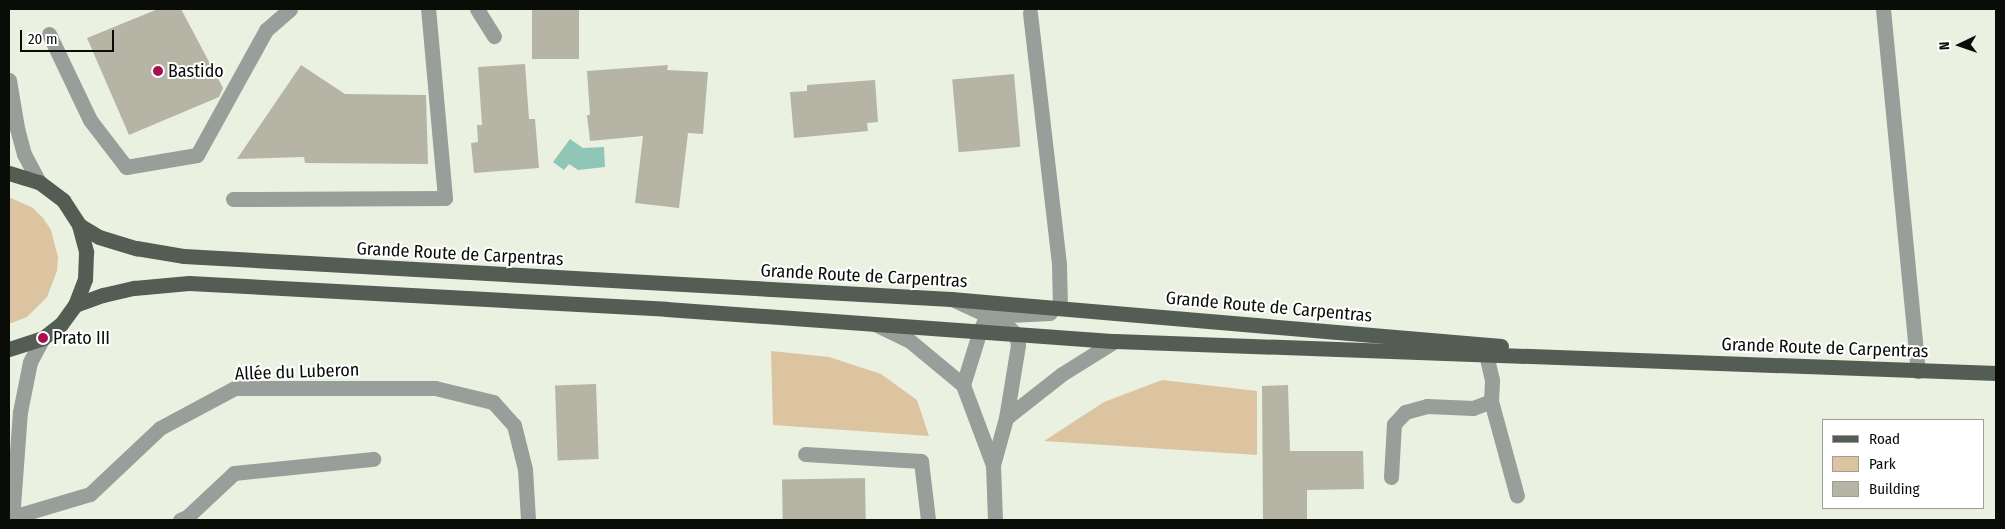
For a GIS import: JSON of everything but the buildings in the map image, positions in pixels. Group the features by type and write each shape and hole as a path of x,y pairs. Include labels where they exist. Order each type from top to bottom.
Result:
{"main road":[{"name":"Grande Route de Carpentras","path":"9,173 39,182 63,200 79,225 86,252 84,279 75,305 61,324 43,338 9,349"},
{"name":"Grande Route de Carpentras","path":"79,225 99,237 136,248 184,256 951,298 1652,360"},
{"name":"Grande Route de Carpentras","path":"75,305 103,295 134,288 189,283 666,309 1114,341 1996,373"}],"street":[{"path":"49,34 90,120 126,167 197,155 266,30 290,9"},
{"path":"233,199 445,198 428,9"},
{"path":"477,9 494,36"},
{"path":"1883,9 1918,370"},
{"path":"1030,12 1059,264 1060,308"},
{"path":"9,80 17,128 24,154 39,182"},
{"path":"951,298 1004,323 1016,334 1018,345 1006,418 994,465 996,520"},
{"path":"962,385 980,330 990,316 1103,312"},
{"path":"875,324 910,341 962,385 994,465"},
{"path":"12,516 20,412 30,362 43,338"},
{"path":"1006,418 1062,374 1114,341"},
{"path":"1486,355 1492,380 1491,401 1517,496"},
{"name":"Allée du Luberon","path":"12,516 90,494 160,428 235,388 435,388 492,402 514,425 526,469 528,520"},
{"path":"1391,476 1394,424 1405,412 1427,406 1473,408 1491,401"},
{"path":"805,454 921,461 928,520"},
{"path":"180,520 187,517 234,473 373,460"}],"green space":[{"path":"9,197 33,208 43,218 51,230 58,257 57,271 47,297 27,317 9,324"},
{"path":"771,351 829,357 881,374 917,400 929,436 773,425"},
{"path":"1162,380 1257,391 1257,455 1044,441 1104,402"}],"water":[{"path":"570,139 583,148 604,147 605,167 578,170 569,164 564,170 553,162"}],"place":[{"name":"Bastido","path":"158,71"},
{"name":"Prato III","path":"43,338"}]}
